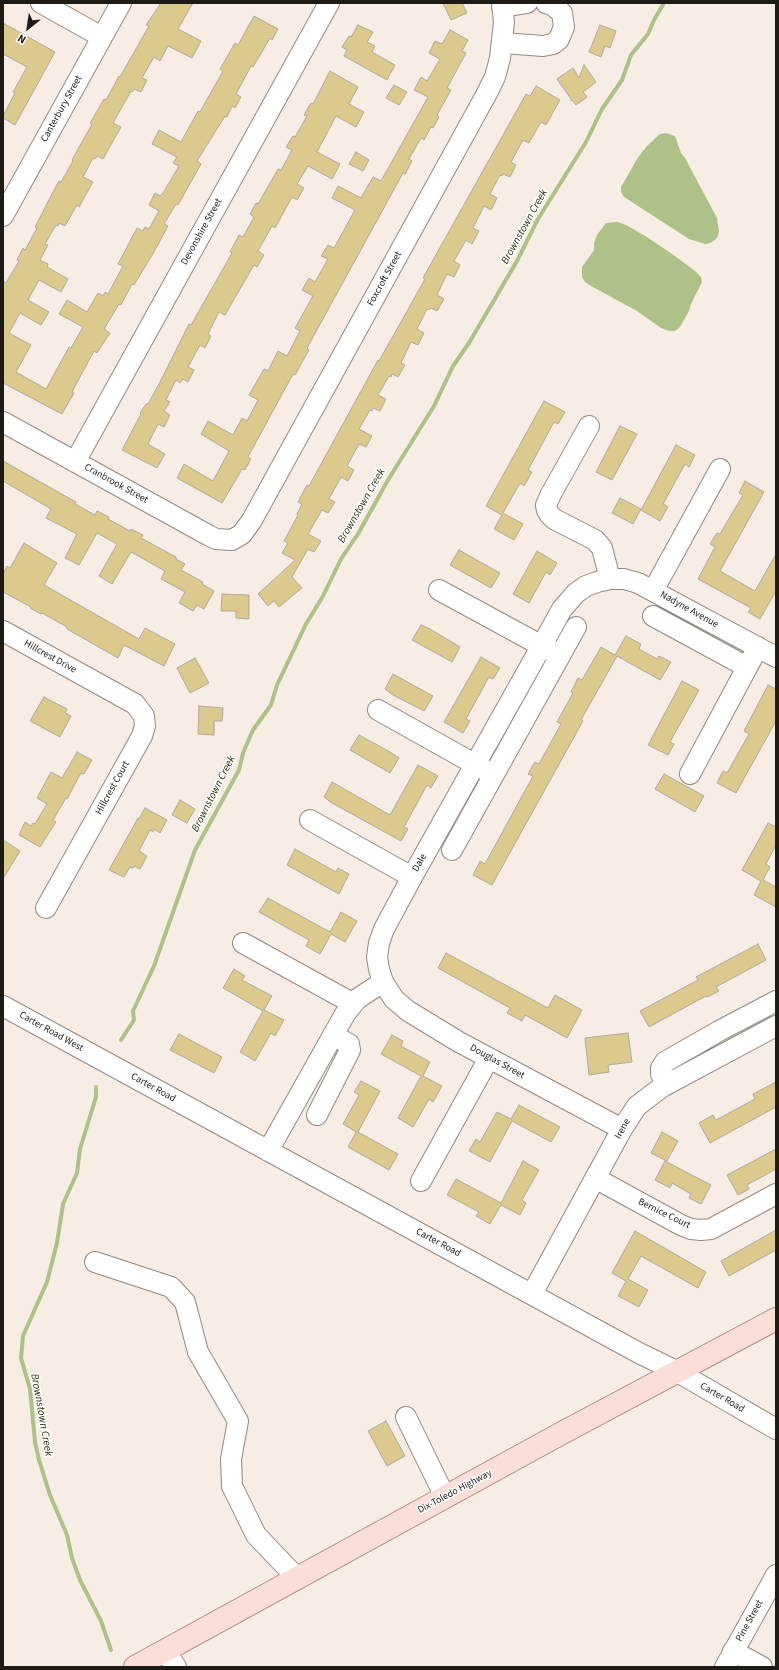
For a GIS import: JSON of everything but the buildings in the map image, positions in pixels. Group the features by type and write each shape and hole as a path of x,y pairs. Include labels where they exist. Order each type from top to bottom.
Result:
{"main road":[{"name":"Dix-Toledo Highway","path":"135,1667 171,1659 297,1578 676,1371 776,1319"}],"street":[{"path":"40,3 102,37"},
{"name":"Canterbury Street","path":"5,207 121,3"},
{"name":"Devonshire Street","path":"75,462 329,3"},
{"path":"502,5 527,3"},
{"path":"503,42 543,46 553,44 559,39 564,27 562,13 552,5 546,3"},
{"name":"Foxcroft Street","path":"232,540 242,534 252,520 486,95 495,77 503,42 504,22 502,5"},
{"name":"Cranbrook Street","path":"3,422 208,535 216,539 232,540"},
{"path":"589,426 546,505 550,515 595,540 602,548 603,580"},
{"path":"653,591 720,470"},
{"name":"Nadyne Avenue","path":"603,580 624,579 638,583 776,658"},
{"name":"Dale","path":"383,982 378,963 379,943 384,929 412,877 567,601 586,586 603,580"},
{"path":"439,590 560,656"},
{"path":"654,616 748,667"},
{"path":"452,850 576,627"},
{"name":"Hillcrest Drive","path":"3,631 97,683"},
{"path":"690,774 758,647"},
{"name":"Hillcrest Court","path":"46,908 142,736 145,726 144,716 135,704 97,683"},
{"path":"378,710 494,775"},
{"path":"310,820 412,877"},
{"path":"243,943 352,1003"},
{"path":"268,1150 352,1003 383,982"},
{"name":"Douglas Street","path":"383,982 394,999 422,1020 489,1058 622,1129"},
{"path":"668,1084 662,1074 661,1068 665,1062 776,1001"},
{"name":"Carter Road West","path":"3,1006 99,1059"},
{"name":"Irene","path":"532,1294 622,1129 637,1106 644,1099 668,1084 776,1026"},
{"path":"317,1115 350,1050 349,1044 333,1035"},
{"path":"421,1181 489,1058"},
{"name":"Carter Road","path":"99,1059 639,1353 676,1371 776,1429"},
{"name":"Bernice Court","path":"595,1178 681,1225 701,1230 711,1229 776,1194"},
{"path":"95,1262 171,1287 185,1302 198,1352 238,1420 232,1459 232,1486 256,1535 297,1578"},
{"path":"406,1417 445,1496"},
{"name":"Pine Street","path":"729,1659 776,1575"},
{"path":"729,1659 762,1667"}],"shaded area":[{"path":"666,133 675,136 681,153 717,218 719,231 718,236 710,243 705,244 689,239 624,197 621,192 621,187 637,159 647,146 660,134"},
{"path":"617,222 626,225 647,237 675,256 701,277 702,282 689,311 680,327 675,331 669,331 661,328 637,311 591,286 585,282 582,277 582,267 594,250 594,243 597,235 606,223"}],"waterway":[{"name":"Brownstown Creek","path":"121,1040 134,1020 133,1011 154,966 195,850 239,770 243,753 253,730 271,705 277,685 306,624 323,596 341,559 358,534 388,480 434,406 453,366 469,343 517,261 538,219 586,142 602,109 622,80 631,55 648,34 664,3"},
{"name":"Brownstown Creek","path":"96,1087 96,1097 80,1149 77,1173 63,1204 57,1243 47,1282 23,1336 21,1358 30,1389 35,1442 39,1460 50,1495 67,1535 72,1558 80,1580 101,1621 111,1650"}]}
